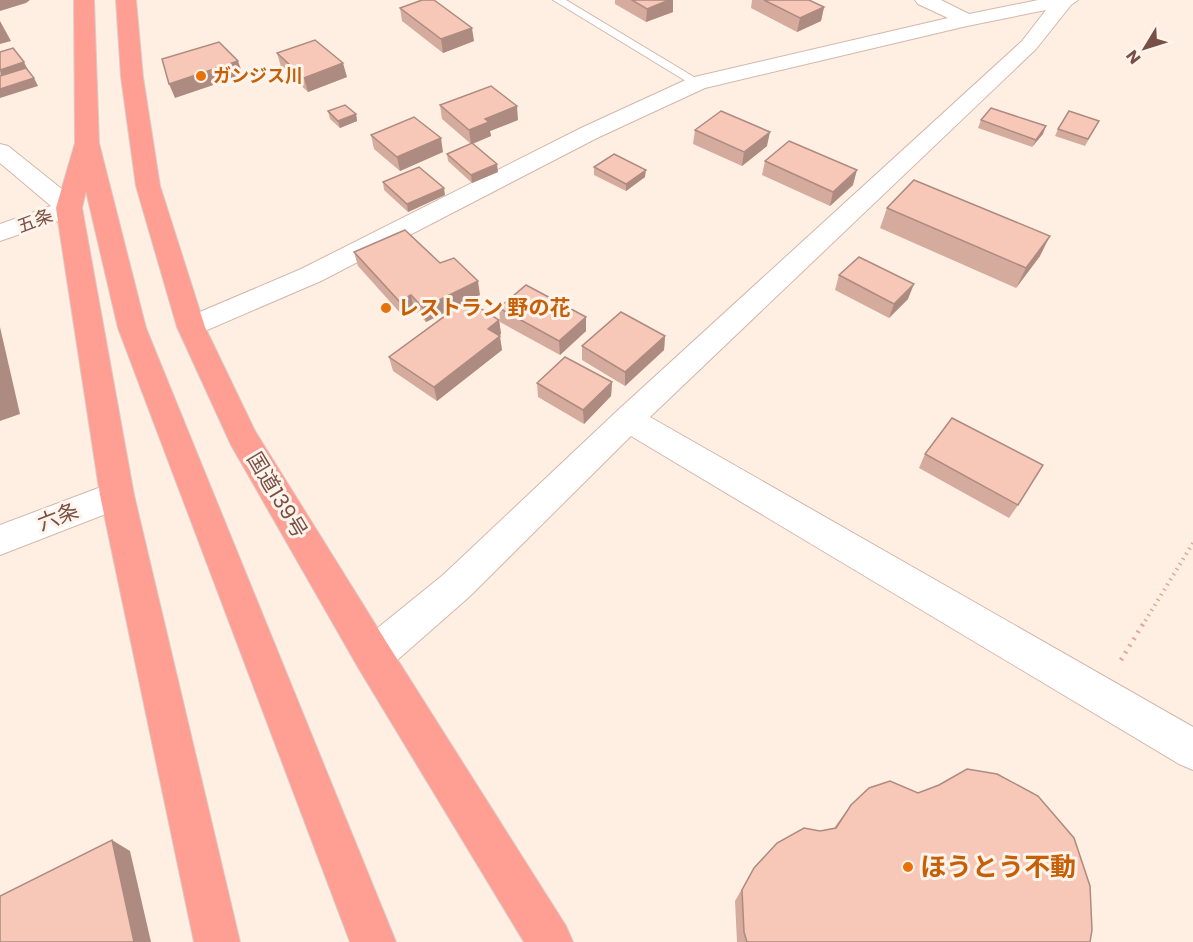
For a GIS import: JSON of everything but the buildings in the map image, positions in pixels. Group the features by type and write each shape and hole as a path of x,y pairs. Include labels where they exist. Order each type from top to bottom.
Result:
{"highway":[{"path":"84,0 87,143 132,328 373,942"},
{"name":"国道139号","path":"126,0 132,77 148,186 191,327 242,436 373,656 550,942"},
{"path":"87,143 69,207 117,495 217,942"}],"street":[{"path":"925,0 967,20"},
{"path":"191,327 311,275 589,133 698,83 967,20 1066,1"},
{"path":"373,656 456,586 628,419 1029,45 1066,1"},
{"path":"0,151 69,207"},
{"name":"五条","path":"0,233 69,207"},
{"path":"628,419 1193,750"},
{"name":"六条","path":"0,540 117,495"}],"lane":[{"path":"558,0 698,83"}],"path":[{"path":"1098,696 1193,543"}],"place":[{"name":"ガンジス川","path":"201,76"},
{"name":"レストラン 野の花","path":"386,308"},
{"name":"ほうとう不動","path":"908,867"}]}
